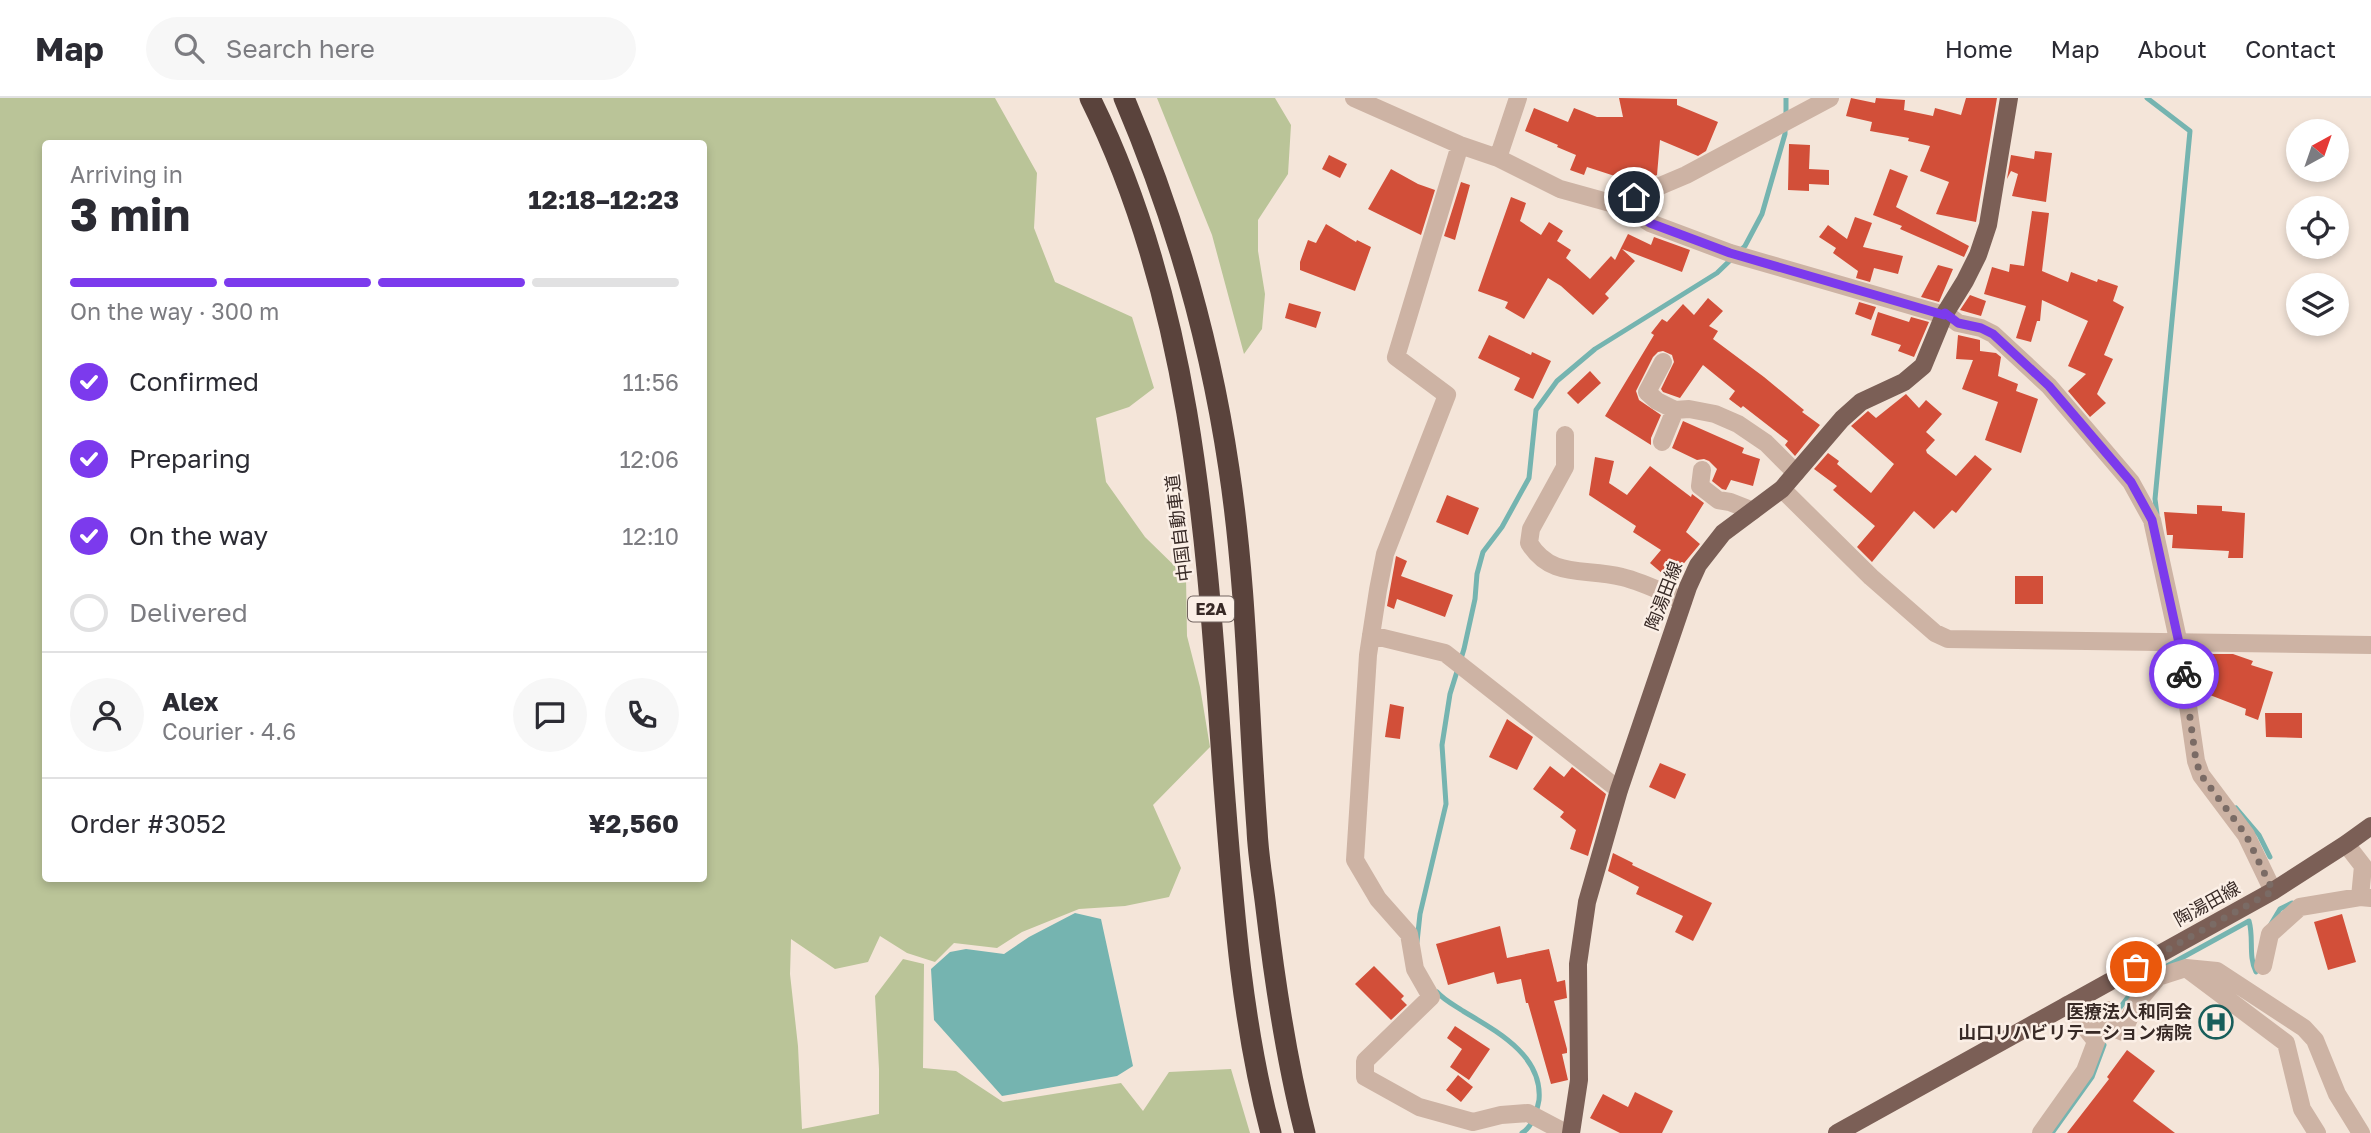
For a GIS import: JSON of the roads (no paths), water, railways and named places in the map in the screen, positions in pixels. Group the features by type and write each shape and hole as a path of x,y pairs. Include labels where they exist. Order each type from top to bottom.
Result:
{"highway":[{"name":"中国自動車道","path":"1090,98 1124,176 1147,244 1166,309 1182,382 1209,586 1228,845 1240,964 1252,1043 1271,1133"},
{"name":"E2A","path":"1124,98 1153,165 1180,246 1213,378 1229,470 1241,581 1257,833 1284,1039 1305,1133"}],"main road":[{"name":"陶湯田線","path":"1571,1133 1579,1080 1578,964 1601,847 1683,601 1698,565 1723,533 1782,489 1842,419 1861,402 1904,382 1923,366 1944,314 1978,255 1988,225 2009,98"},
{"name":"陶湯田線","path":"1838,1133 2273,891 2371,826"}],"street":[{"path":"1354,98 1461,145 1498,158 1560,189 1625,207 1650,223 1730,253 1944,314 1958,323 1981,328 1993,334 2049,386 2131,482 2152,520 2179,643 2196,761 2201,775 2246,835 2273,891"},
{"path":"1498,158 1518,98"},
{"path":"1625,207 1634,197 1686,175 1830,98"},
{"path":"1461,145 1396,357 1447,395 1385,554 1371,635 1355,860 1378,899 1409,934 1415,969 1431,997 1365,1061 1365,1077 1419,1107 1472,1122 1501,1115 1535,1116 1566,1133"},
{"path":"1663,362 1647,392 1657,401 1675,410 1689,409 1715,414 1738,424 1766,443 1796,473"},
{"path":"1662,442 1675,410"},
{"path":"1565,435 1565,467 1531,529 1529,542 1536,554 1557,568 1636,580 1683,601"},
{"path":"1702,470 1700,486 1718,500 1753,511"},
{"path":"1782,489 1871,577 1935,633 1948,639 2371,645"},
{"path":"1371,635 1445,653 1619,790"},
{"path":"2263,966 2270,934 2300,907 2365,898 2363,866 2346,844"},
{"path":"2186,968 2286,1043 2302,1110 2316,1133"},
{"path":"2041,1133 2085,1071 2106,1017 2123,1032 2135,1005 2158,977 2186,968 2217,971 2304,1028 2315,1040 2337,1094 2361,1133"},
{"path":"2067,1005 2096,1041"}],"water":[{"path":"1075,913 1101,919 1133,1066 1117,1076 1002,1096 934,1020 931,969 950,952 966,949 1004,954 1029,937"}],"waterway":[{"path":"1786,98 1786,116"},
{"path":"2147,98 2190,131 2155,499 2157,514"},
{"path":"1417,942 1420,914 1446,804 1442,745 1450,694 1464,649 1483,552 1502,527 1529,478 1536,410 1557,381 1595,349 1717,273 1745,246 1762,214 1785,126"},
{"path":"2236,808 2259,835 2270,857"},
{"path":"2271,924 2280,909 2292,903"},
{"path":"2167,966 2249,921 2252,960 2256,972 2258,966"},
{"path":"2119,1009 2141,980 2153,974"},
{"path":"1437,992 1503,1036 1525,1057 1533,1070 1538,1084 1539,1100 1531,1123 1522,1133"},
{"path":"2052,1133 2092,1077 2104,1045"}],"place":[{"name":"医療法人和同会 山口リハビリテーション病院","path":"2216,1022"}]}
